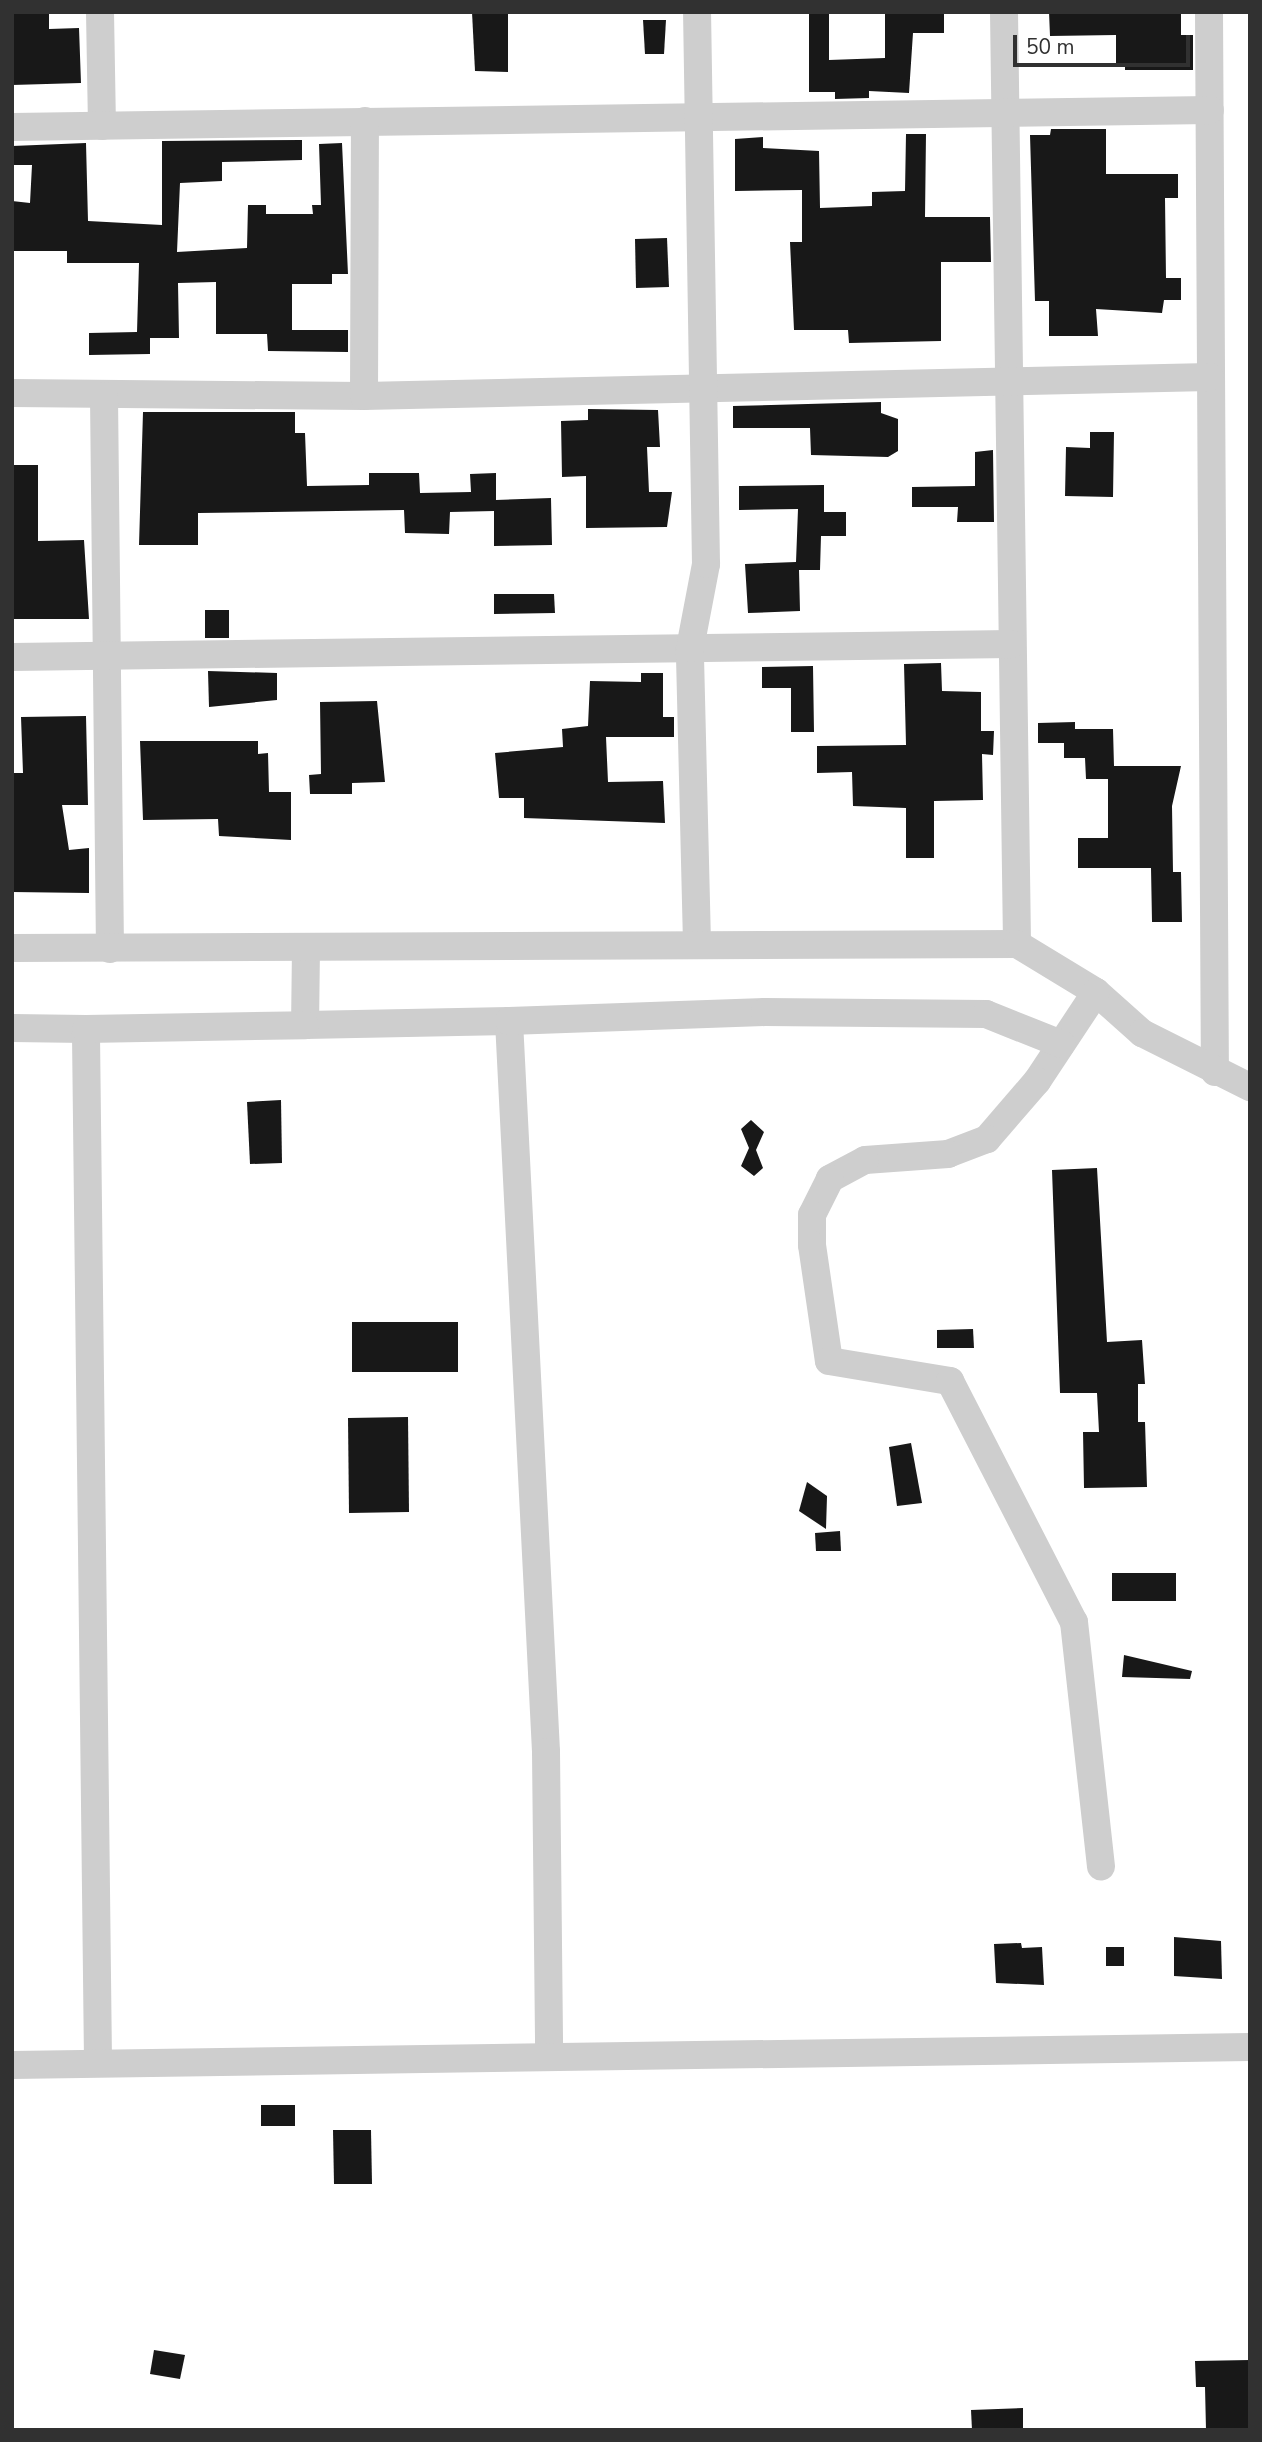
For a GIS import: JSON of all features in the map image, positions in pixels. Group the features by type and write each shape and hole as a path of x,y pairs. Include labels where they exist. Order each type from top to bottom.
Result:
{"street":[{"path":"100,12 102,126"},
{"path":"696,943 690,648 706,564 702,385 703,119 698,12"},
{"path":"1004,12 1017,944 1078,1019"},
{"path":"1209,12 1215,1072"},
{"path":"12,127 1210,110"},
{"path":"364,396 365,121"},
{"path":"12,393 104,396 364,396 702,385 1210,377"},
{"path":"104,396 110,948"},
{"path":"12,657 1012,644"},
{"path":"12,948 696,943 1017,944"},
{"path":"305,1019 302,984 306,947"},
{"path":"12,1028 86,1029 305,1019 509,1021 765,1012 986,1014 1078,1019 1142,1033 1215,1072 1250,1087"},
{"path":"1078,1019 988,1139 948,1154 865,1160 830,1179 812,1215 812,1245 829,1361 950,1381 1074,1622 1101,1867"},
{"path":"509,1021 546,1752 549,2054"},
{"path":"86,1029 98,2061"},
{"path":"12,2065 98,2061 549,2054 1250,2047"}],"building":[{"path":"12,12 49,12 49,29 79,28 81,83 12,85"},
{"path":"472,12 508,12 508,72 475,71"},
{"path":"809,12 829,12 829,60 885,58 885,12 944,12 944,33 913,33 909,93 869,91 869,98 835,99 835,92 809,92"},
{"path":"1049,12 1181,12 1181,35 1193,35 1193,70 1125,70 1125,64 1116,64 1116,35 1050,36"},
{"path":"643,20 666,20 664,54 645,54"},
{"path":"1051,129 1106,129 1106,174 1178,174 1178,198 1165,198 1166,278 1181,278 1181,300 1164,300 1162,313 1096,309 1098,336 1049,336 1049,301 1035,301 1030,135 1050,135"},
{"path":"906,134 926,134 925,217 990,217 991,262 941,262 941,341 849,343 848,330 794,330 790,242 802,242 802,190 735,191 735,139 763,137 763,148 819,151 820,208 872,206 872,192 905,191"},
{"path":"302,140 302,160 222,162 222,181 180,183 177,252 247,248 248,205 266,205 266,214 313,214 312,205 321,205 319,144 342,143 348,274 332,274 332,284 292,284 292,330 348,330 348,352 268,351 267,334 216,334 216,282 178,283 179,338 150,338 150,354 89,355 89,333 137,332 139,263 67,263 67,251 12,251 12,201 30,203 32,165 12,165 12,146 86,143 88,221 162,225 162,141"},
{"path":"667,238 669,287 636,288 635,239"},
{"path":"881,402 881,413 898,419 898,451 888,457 811,455 810,428 733,428 733,406"},
{"path":"588,409 658,410 660,447 647,447 649,492 672,492 667,527 586,528 586,476 562,477 561,421 588,420"},
{"path":"143,412 295,412 295,433 305,433 307,486 369,485 369,473 419,473 420,493 471,492 470,474 496,473 496,500 551,498 552,545 494,546 494,511 450,512 449,534 405,533 404,510 198,513 198,545 139,545"},
{"path":"1090,432 1114,432 1113,497 1065,496 1066,447 1090,448"},
{"path":"993,450 994,522 957,522 958,507 912,507 912,487 975,486 975,452"},
{"path":"12,465 38,465 38,541 84,540 89,619 12,619"},
{"path":"824,485 824,512 846,512 846,536 821,536 820,570 799,570 800,611 748,613 745,564 796,562 798,509 739,510 739,486"},
{"path":"494,594 554,594 555,613 494,614"},
{"path":"205,610 229,610 229,638 205,638"},
{"path":"941,663 942,691 981,692 981,731 994,731 993,755 982,754 983,800 934,801 934,858 906,858 906,808 853,806 852,772 817,773 817,746 906,745 904,664"},
{"path":"813,666 814,732 791,732 791,688 762,688 762,667"},
{"path":"208,671 277,673 277,700 209,707"},
{"path":"641,673 663,673 663,717 674,717 674,737 606,737 608,782 663,781 665,823 524,818 524,798 499,798 495,753 563,747 562,729 588,726 590,681 641,682"},
{"path":"377,701 385,782 352,783 352,794 310,794 309,775 321,774 320,702"},
{"path":"86,716 88,805 62,805 69,850 89,848 89,893 12,892 12,773 23,773 21,717"},
{"path":"1075,722 1075,729 1113,729 1114,766 1181,766 1172,806 1173,872 1181,872 1182,922 1152,922 1151,868 1078,868 1078,838 1108,838 1108,779 1086,779 1085,758 1064,758 1064,743 1038,743 1038,723"},
{"path":"140,741 258,741 258,754 268,753 269,792 291,792 291,840 219,836 218,819 143,820"},
{"path":"281,1100 282,1163 250,1164 247,1102"},
{"path":"751,1120 764,1132 756,1150 763,1168 754,1176 741,1166 749,1148 741,1129"},
{"path":"1097,1168 1107,1342 1142,1340 1145,1384 1138,1384 1138,1422 1145,1422 1147,1487 1084,1488 1083,1432 1099,1432 1097,1393 1060,1393 1052,1170"},
{"path":"352,1322 458,1322 458,1372 352,1372"},
{"path":"973,1329 974,1348 937,1348 937,1330"},
{"path":"408,1417 409,1512 349,1513 348,1418"},
{"path":"911,1443 922,1503 897,1506 889,1447"},
{"path":"807,1482 827,1496 826,1529 799,1511"},
{"path":"840,1531 841,1551 816,1551 815,1533"},
{"path":"1112,1573 1176,1573 1176,1601 1112,1601"},
{"path":"1124,1655 1192,1671 1190,1679 1122,1677"},
{"path":"1174,1937 1221,1941 1222,1979 1174,1976"},
{"path":"1021,1943 1022,1948 1042,1947 1044,1985 996,1983 994,1944"},
{"path":"1106,1947 1124,1947 1124,1966 1106,1966"},
{"path":"261,2105 295,2105 295,2126 261,2126"},
{"path":"333,2130 371,2130 372,2184 334,2184"},
{"path":"154,2350 185,2355 180,2379 150,2374"},
{"path":"1250,2360 1250,2430 1206,2430 1205,2387 1196,2387 1195,2361"},
{"path":"1023,2408 1023,2430 972,2430 971,2410"}]}
